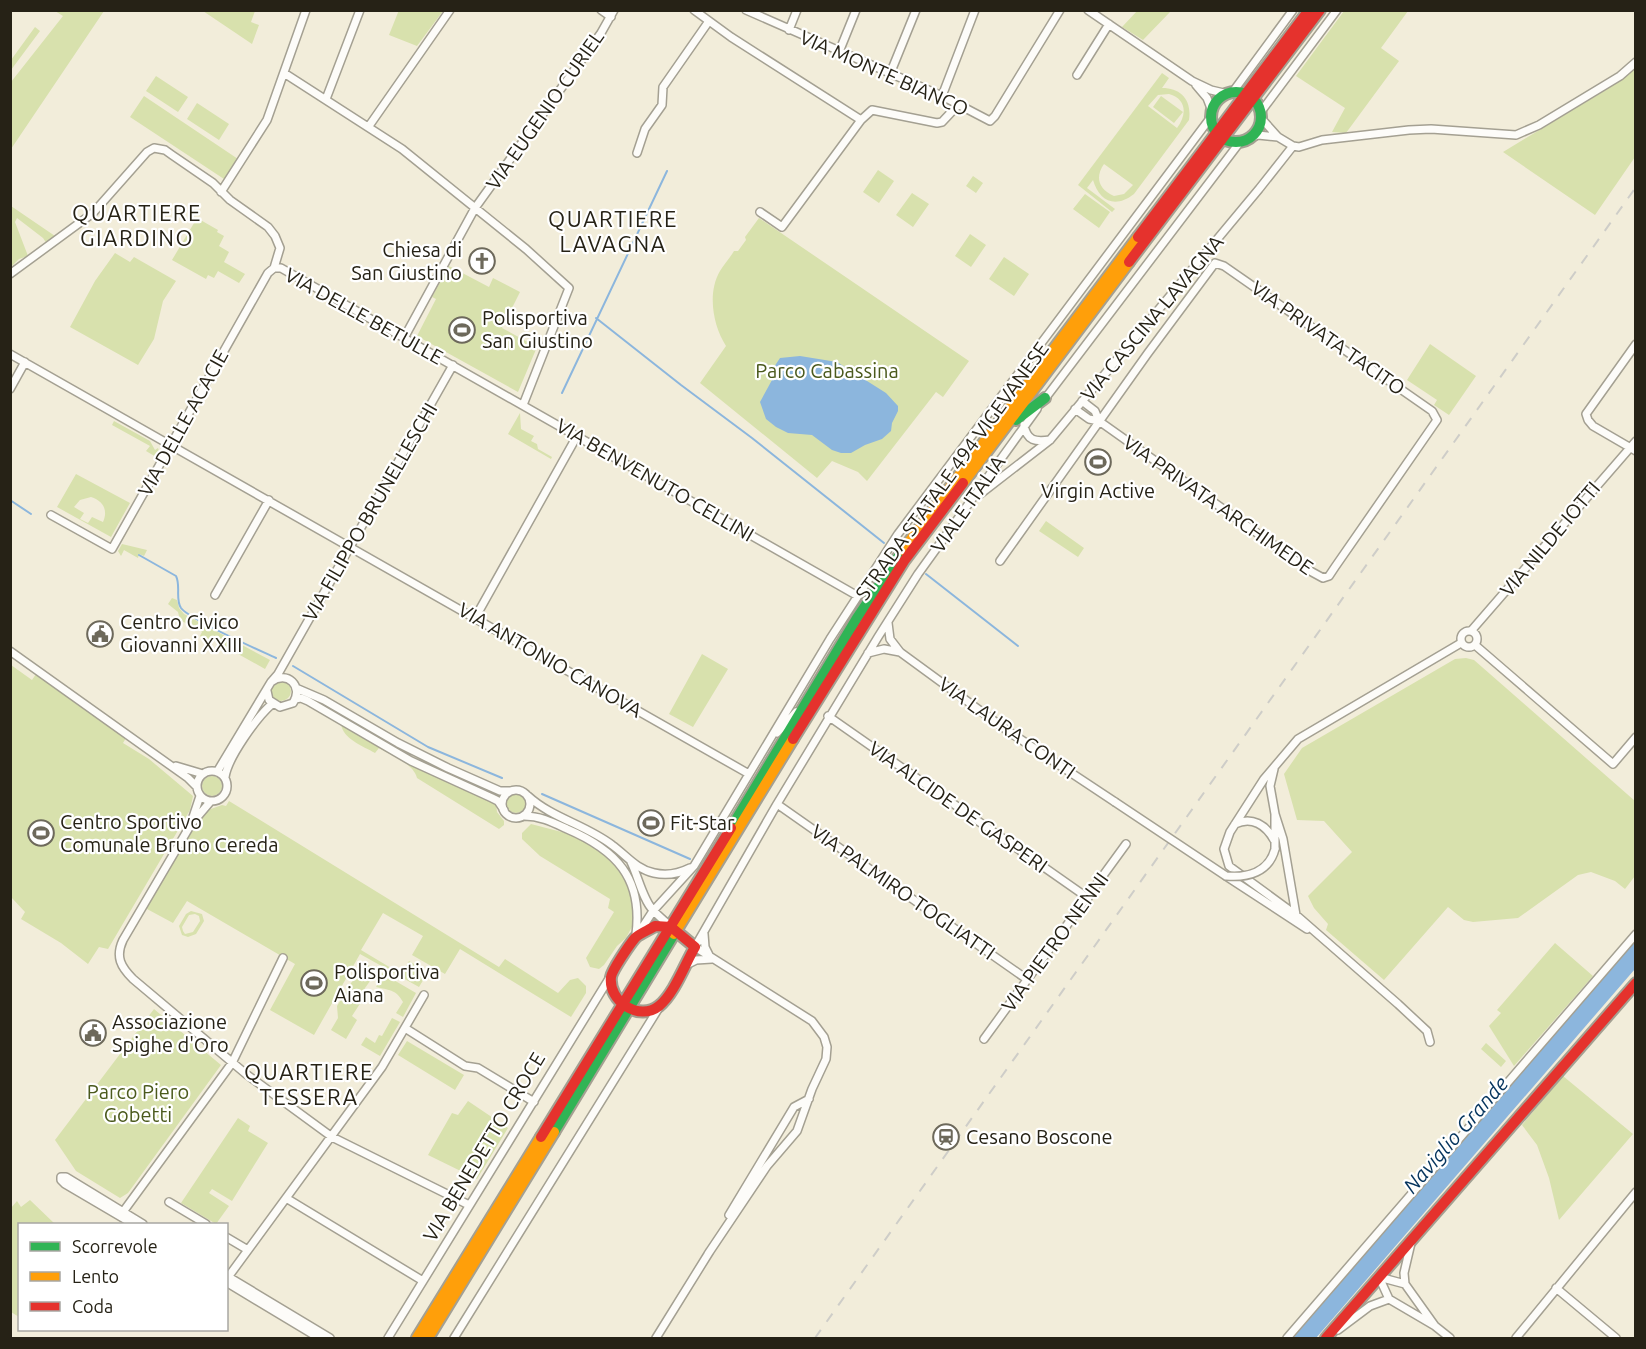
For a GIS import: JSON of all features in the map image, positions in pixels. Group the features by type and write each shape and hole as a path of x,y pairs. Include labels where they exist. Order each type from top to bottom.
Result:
{"main road":[{"path":"1250,98 1309,10"},
{"path":"1250,98 1320,10"},
{"path":"1230,93 1250,98 1260,115 1258,129 1245,140 1220,136 1213,129 1211,114 1218,100 1230,93"},
{"name":"STRADA STATALE 494 VIGEVANESE","path":"674,929 813,692 882,580 934,505 1250,98"},
{"name":"STRADA STATALE 494 VIGEVANESE","path":"674,929 889,584 964,479 1220,136"},
{"path":"964,479 983,462 1019,417 1045,398"},
{"path":"611,975 614,996 626,1007 636,1011 647,1011 661,1005 695,947 674,929 655,926 636,937"},
{"path":"417,1338 674,929"},
{"name":"VIA BENEDETTO CROCE","path":"611,975 636,937"},
{"path":"1327,1338 1635,983"},
{"path":"428,1338 626,1007"}],"street":[{"path":"10,274 93,213 147,152 154,148 165,150 213,183 221,192 267,120 306,10"},
{"path":"326,99 360,10"},
{"path":"369,126 450,10"},
{"path":"601,10 612,14"},
{"path":"694,10 861,120"},
{"name":"VIA MONTE BIANCO","path":"746,10 942,96 990,121 1060,10"},
{"path":"789,30 797,10"},
{"path":"839,52 856,10"},
{"path":"890,74 916,10"},
{"path":"942,96 975,10"},
{"path":"1088,10 1192,81 1211,90 1230,93 1293,10"},
{"path":"1337,10 1260,115 1278,137 1293,146 1299,147 1322,140 1409,130 1431,129 1516,135 1539,125 1610,82 1635,62"},
{"name":"VIA EUGENIO CURIEL","path":"404,338 475,208 612,14"},
{"path":"637,153 645,129 662,105 663,87 709,21"},
{"path":"1077,75 1109,24"},
{"path":"284,73 402,148 526,249 569,288 523,405"},
{"path":"1192,81 1207,98 1211,114"},
{"path":"760,212 782,227 870,111 876,109 937,123 942,122 958,105"},
{"name":"VIALE ITALIA","path":"636,937 653,911 694,866 856,595 924,497 1211,114"},
{"path":"1245,140 1258,135 1278,137"},
{"name":"VIALE ITALIA","path":"704,931 828,716 918,574 1024,425 1245,140"},
{"name":"VIA CASCINA LAVAGNA","path":"968,505 984,489 1050,440 1293,146"},
{"name":"VIA DELLE ACACIE","path":"51,515 112,549 268,273 274,268 280,248 275,236 268,227 221,192"},
{"name":"VIA PRIVATA TACITO","path":"1099,421 1210,267 1217,263 1224,266 1437,416 1434,426 1335,567"},
{"name":"VIA DELLE BETULLE","path":"274,268 281,268 453,365"},
{"path":"1633,449 1593,426 1586,414 1635,344"},
{"name":"VIA ANTONIO CANOVA","path":"10,354 749,774"},
{"path":"10,389 25,362"},
{"name":"VIA BENVENUTO CELLINI","path":"453,365 856,595"},
{"name":"VIA FILIPPO BRUNELLESCHI","path":"271,682 287,658 453,365"},
{"path":"1082,401 1095,411 1099,421"},
{"path":"1075,409 1089,419 1099,421"},
{"path":"1000,561 1099,421"},
{"name":"VIA PRIVATA ARCHIMEDE","path":"1099,421 1318,576 1323,578 1329,576 1335,567"},
{"path":"1024,425 1029,439 1040,442 1050,440"},
{"path":"475,618 577,436"},
{"name":"VIA NILDE IOTTI","path":"1471,631 1633,449 1635,441"},
{"path":"990,472 995,479 999,479"},
{"path":"215,595 269,500"},
{"path":"888,620 890,639 900,652"},
{"path":"1461,643 1461,635 1465,631 1471,631 1477,639 1475,645"},
{"path":"1461,643 1468,647 1475,645"},
{"path":"1430,1042 1427,1031 1398,1004 1296,915 1229,866 1225,856 1225,844 1264,779 1293,743 1461,643"},
{"path":"1475,645 1613,764 1635,737"},
{"path":"868,653 884,649 900,652"},
{"path":"10,651 188,778 197,788 200,796 210,802"},
{"name":"VIA LAURA CONTI","path":"900,652 1008,731 1299,926 1319,936"},
{"path":"287,658 289,679 296,688 324,700 398,743 448,768 500,791 518,790 538,806 598,835 631,862 650,872 680,873 694,866"},
{"path":"217,772 271,682 279,677 289,679"},
{"path":"295,699 296,688"},
{"path":"267,691 272,704 285,707 295,699 301,698 308,701 411,761 498,801 504,810 515,818 536,816 589,838 616,859 634,891 638,917 636,937"},
{"name":"VIALE ITALIA","path":"770,740 813,692"},
{"path":"272,704 258,716 230,762 225,777 227,785 225,794 220,800 210,802 190,826 123,940 119,951 119,961 125,972 232,1063 332,1137 470,1205"},
{"name":"VIA ALCIDE DE GASPERI","path":"828,716 1088,898"},
{"path":"168,764 203,774"},
{"path":"1275,766 1270,783 1275,814 1283,839 1296,915"},
{"path":"197,788 198,780 209,771 217,772 225,777"},
{"path":"504,810 504,797 510,791"},
{"path":"190,826 200,796"},
{"path":"524,816 529,809 528,796"},
{"name":"VIA PALMIRO TOGLIATTI","path":"777,804 1028,980"},
{"path":"1226,876 1237,877 1256,873 1266,867 1275,846 1275,814"},
{"path":"1235,824 1246,820 1259,823 1268,830 1275,846"},
{"name":"VIA PIETRO NENNI","path":"984,1039 1126,844"},
{"path":"631,862 646,901 653,911 674,929"},
{"path":"704,931 695,947 712,960 812,1021 824,1037 827,1047 826,1059 797,1131 767,1166 708,1254"},
{"path":"704,931 705,947 712,960"},
{"path":"1287,1338 1635,934"},
{"path":"122,1214 232,1063 283,958"},
{"path":"681,970 696,960 712,960"},
{"name":"VIA BENEDETTO CROCE","path":"388,1338 611,975"},
{"path":"228,1277 382,1067 424,995"},
{"path":"454,1338 661,1005"},
{"path":"405,1028 465,1066 478,1068 534,1102"},
{"path":"656,1338 794,1107 809,1099"},
{"path":"132,1223 122,1214 66,1177 60,1177 65,1184 122,1214 141,1223"},
{"path":"1516,1338 1635,1192"},
{"path":"286,1198 423,1281"},
{"path":"169,1202 204,1223"},
{"path":"228,1238 248,1250"},
{"path":"1412,1239 1404,1274 1405,1284 1435,1326"},
{"path":"1379,1277 1405,1284"},
{"path":"1379,1277 1389,1299 1435,1326 1450,1338"},
{"path":"228,1279 319,1338"},
{"path":"228,1279 330,1338"},
{"path":"1556,1288 1616,1338"},
{"path":"1327,1338 1370,1306 1389,1299"}],"green space":[{"path":"399,10 443,11 417,46 389,35"},
{"path":"1138,10 1171,11 1143,40 1122,27"},
{"path":"55,11 104,11 11,149 11,82 63,16"},
{"path":"203,11 255,11 251,22 259,25 252,44"},
{"path":"1344,11 1408,11 1381,48 1399,61 1346,133 1332,132 1345,108 1296,76"},
{"path":"35,27 40,31 11,70 11,60"},
{"path":"1635,67 1635,157 1595,215 1503,152 1609,88"},
{"path":"1162,73 1169,78 1162,88 1175,90 1184,96 1189,107 1189,120 1134,194 1120,201 1109,201 1099,193 1093,180 1087,188 1115,209 1112,212 1078,185","holes":["1158,95 1175,96 1184,108 1177,128 1148,106","1104,164 1133,185 1124,194 1114,196 1101,186 1099,178"]},
{"path":"156,76 188,97 178,112 146,91"},
{"path":"144,96 238,159 224,179 130,117"},
{"path":"1161,96 1183,112 1174,123 1153,107"},
{"path":"197,103 229,124 219,140 187,119"},
{"path":"878,170 894,181 879,203 863,192"},
{"path":"973,176 983,183 976,193 966,186"},
{"path":"912,193 929,204 913,227 896,215"},
{"path":"1085,194 1110,212 1099,228 1073,209"},
{"path":"11,206 55,236 47,244 43,238 17,218 15,222 28,256 19,259 11,267"},
{"path":"197,218 224,236 219,246 229,252 224,262 245,274 239,283 218,271 214,278 208,275 206,279 172,260"},
{"name":"Parco Cabassina","path":"759,218 969,361 943,397 936,392 867,481 858,472 832,461 817,478 700,383 726,346 721,338 713,309 716,280 722,268 734,251 738,251"},
{"path":"970,234 986,245 971,267 955,256"},
{"path":"115,253 130,262 134,257 176,281 163,301 154,339 138,365 70,327 95,281"},
{"path":"1004,257 1029,274 1014,296 989,279"},
{"name":"Polisportiva San Giustino","path":"449,266 489,287 493,278 520,292 502,328 537,347 518,392 417,336 436,299 432,297"},
{"path":"1430,344 1476,376 1449,415 1434,405 1437,400 1407,380"},
{"path":"520,413 521,429 534,436 531,441 537,444 538,449 552,457 551,459 508,434"},
{"path":"114,421 150,441 155,450 158,448 156,457 146,451 150,446 112,425"},
{"path":"76,474 130,503 111,537 57,507","holes":["91,497 104,507 103,522 92,517 88,523 80,519 84,513 74,507 80,500"]},
{"path":"1046,521 1084,548 1078,557 1039,531"},
{"path":"122,544 147,550 144,556 139,554 138,558 124,550 121,556 118,551"},
{"path":"172,598 177,600 184,614 270,660 265,669 213,640 211,642 200,636 202,632 180,620 178,612 168,604"},
{"path":"702,654 728,669 693,727 669,714"},
{"path":"1455,659 1474,660 1635,801 1635,876 1625,889 1615,881 1591,872 1578,875 1518,918 1473,922 1464,920 1448,907 1384,980 1326,930 1328,924 1314,908 1308,896 1352,852 1324,821 1297,820 1284,774 1302,748"},
{"path":"11,665 32,680 36,674 126,738 123,743 149,759 193,796 190,810 108,949 99,947 88,964 61,943 21,919 25,912 11,897"},
{"path":"281,681 288,684 291,691 288,698 281,701 274,698 271,691 274,684"},
{"path":"341,724 414,764 496,803 497,812 504,821 504,825 499,829 417,778 407,764 396,757 379,748 375,753 354,742 345,734"},
{"path":"212,776 219,779 222,786 219,793 212,796 205,793 202,786 205,779"},
{"path":"516,793 523,796 526,803 523,810 516,813 509,810 506,803 509,796"},
{"path":"229,801 499,967 505,959 558,993 570,980 578,978 586,986 586,993 571,1017 460,949 445,974 412,955 423,936 383,913 361,950 401,974 409,961 428,972 419,987 360,954 314,1035 270,1010 295,964 187,901 173,923 147,909 147,905 201,815 205,815 208,810 222,805 226,806"},
{"path":"531,824 577,836 603,853 621,873 629,888 634,906 633,925 626,938 599,969 590,967 586,958 614,912 608,908 610,899 540,856 522,839 522,833"},
{"path":"191,911 202,914 204,921 196,934 188,937 182,935 179,926 186,914","holes":["189,915 199,916 200,921 193,932 185,934 182,927"]},
{"path":"1555,943 1593,976 1514,1066 1489,1026 1501,1013 1497,1010"},
{"path":"368,965 416,993 403,1017 396,1013 403,1002 398,995 376,987 380,981 373,977 365,988 361,998 363,999 352,1016 357,1020 346,1039 331,1030 338,1018 337,1006 361,967"},
{"name":"Parco Piero Gobetti","path":"154,1009 221,1065 128,1193 120,1198 76,1171 55,1140"},
{"path":"392,1018 400,1022 380,1056 361,1045 366,1037 375,1043 379,1035 382,1036"},
{"path":"407,1041 464,1075 455,1090 398,1055"},
{"path":"1486,1043 1506,1061 1501,1067 1481,1049"},
{"path":"1563,1076 1633,1134 1559,1220 1549,1178 1537,1145 1522,1125"},
{"path":"468,1101 508,1128 477,1179 428,1155 452,1113 458,1115"},
{"path":"238,1118 250,1126 248,1131 268,1143 232,1201 212,1189 209,1193 229,1206 217,1223 181,1203"},
{"path":"30,1200 54,1223 18,1223 18,1316 11,1312 11,1208 17,1201 21,1207"}],"water":[{"path":"800,356 837,362 886,393 898,406 891,431 882,439 851,453 841,453 832,450 812,435 788,433 766,419 760,402 772,380 772,370 780,358"},
{"path":"1635,941 1635,969 1316,1338 1293,1338"}],"waterway":[{"path":"562,393 667,171"},
{"path":"596,318 884,543"},
{"path":"10,500 31,514"},
{"path":"139,555 176,576 179,604 187,613 276,658"},
{"path":"926,574 1018,646"},
{"path":"293,666 428,747 502,778"},
{"path":"542,794 690,859"}],"railway":[{"path":"815,1338 1636,187"}],"traffic: fast":[{"path":"1236,92 1254,99 1261,117 1254,135 1236,142 1218,135 1211,117 1218,99 1236,92"},
{"path":"1016,420 1045,398"},
{"path":"731,828 857,618 903,550"},
{"path":"554,1132 674,934"}],"traffic: slow":[{"path":"903,550 1138,237"},
{"path":"963,483 1129,262"},
{"path":"674,934 793,739"},
{"path":"428,1338 554,1132"},
{"path":"417,1338 541,1137"}],"traffic: jam":[{"path":"1138,237 1309,10"},
{"path":"1129,262 1320,10"},
{"path":"793,739 904,561 963,483"},
{"path":"541,1137 731,828"},
{"path":"655,926 671,927 695,947 664,1001 659,1006 643,1012 634,1010 620,1001 614,994 611,977 635,938 655,926"},
{"path":"1326,1338 1636,983"}],"place":[{"name":"Chiesa di San Giustino","path":"482,261"},
{"name":"Polisportiva San Giustino","path":"462,330"},
{"name":"Virgin Active","path":"1098,462"},
{"name":"Centro Civico Giovanni XXIII","path":"100,634"},
{"name":"Fit-Star","path":"651,823"},
{"name":"Centro Sportivo Comunale Bruno Cereda","path":"41,833"},
{"name":"Polisportiva Aiana","path":"314,983"},
{"name":"Associazione Spighe d'Oro","path":"93,1033"},
{"name":"Cesano Boscone","path":"946,1137"}],"district":[{"name":"QUARTIERE GIARDINO","path":"137,226"},
{"name":"QUARTIERE LAVAGNA","path":"613,232"},
{"name":"QUARTIERE TESSERA","path":"309,1084"}],"water label":[{"name":"Naviglio Grande","path":"1456,1135"}]}
